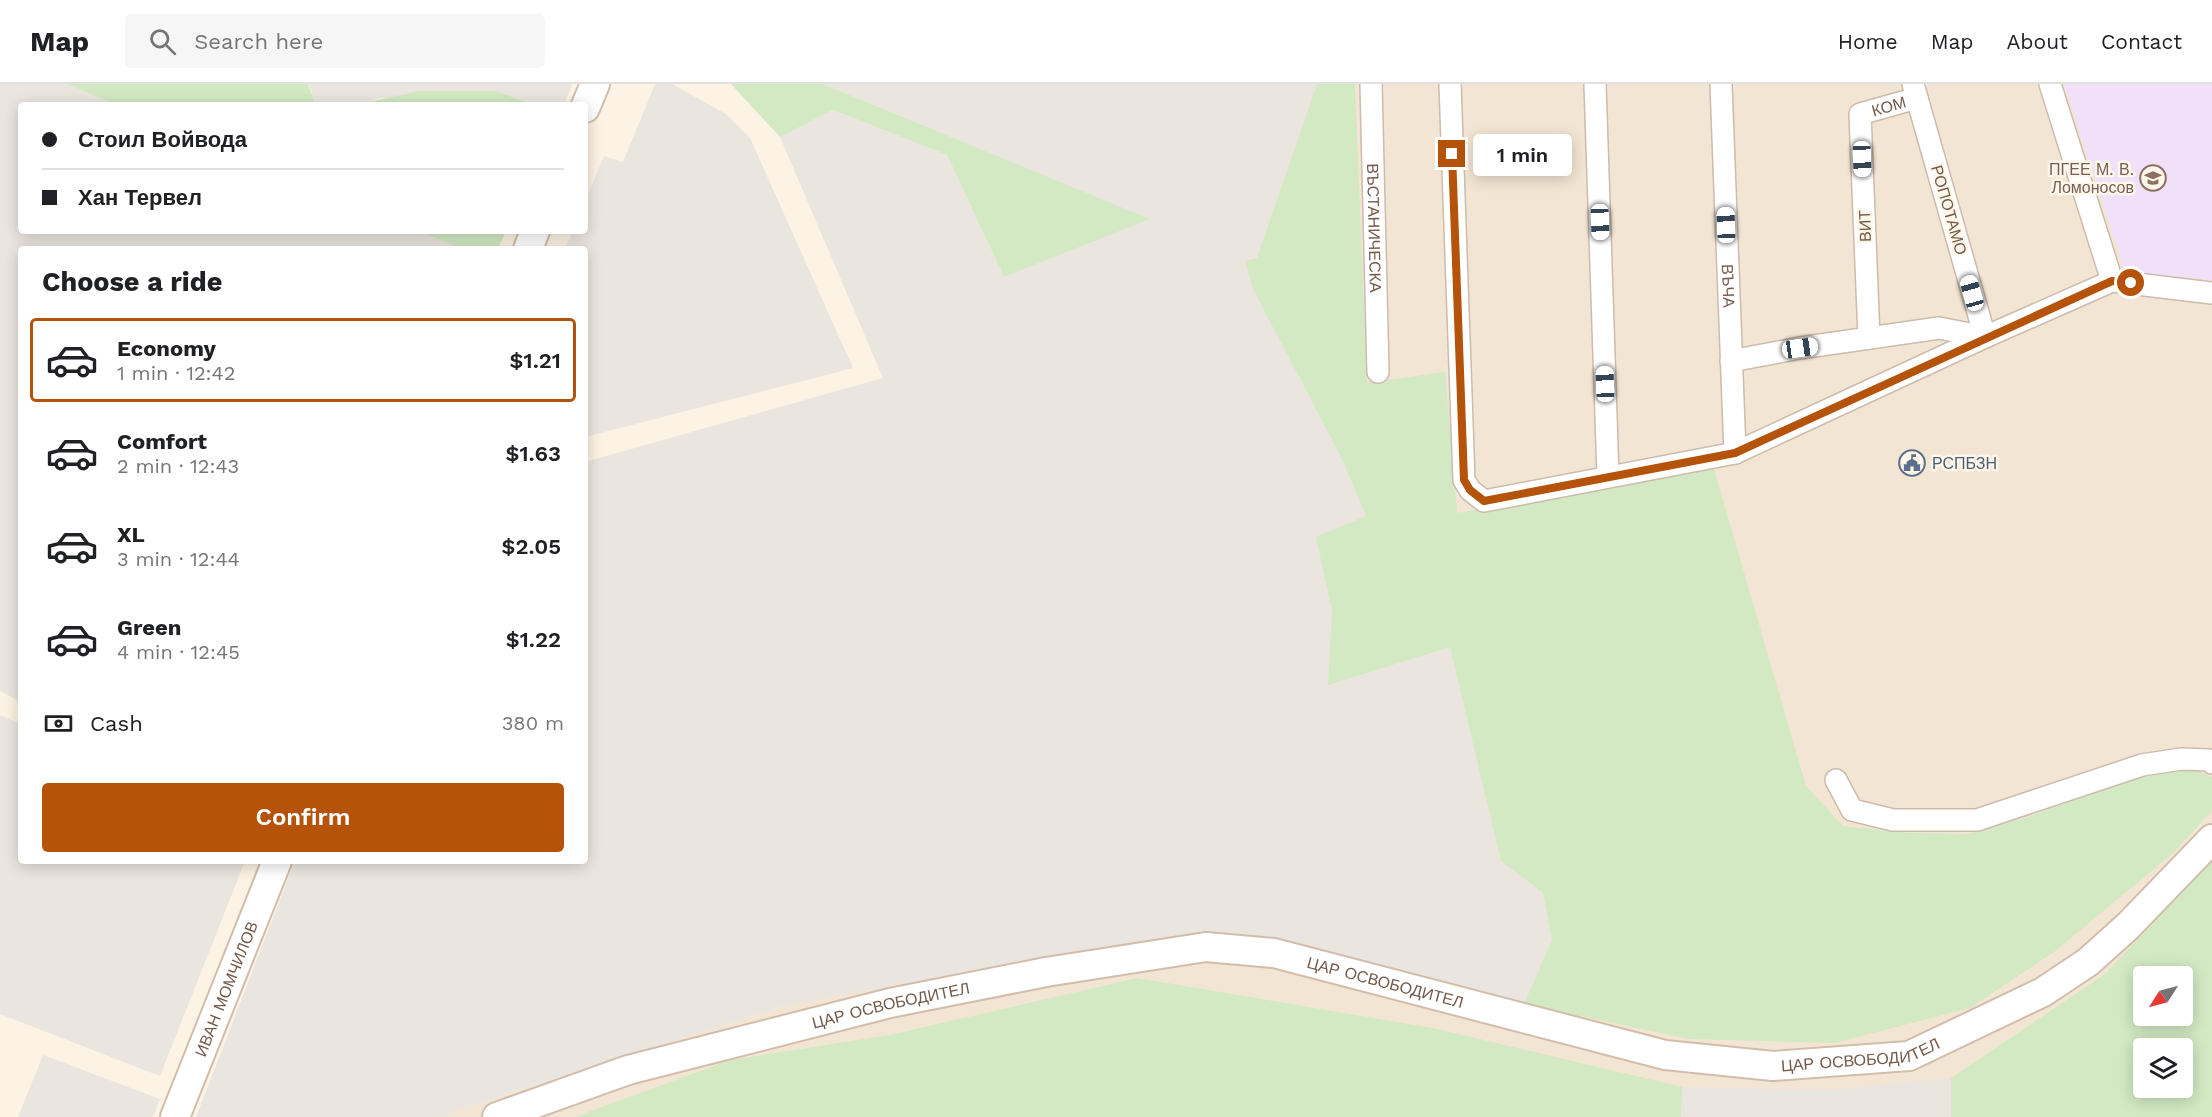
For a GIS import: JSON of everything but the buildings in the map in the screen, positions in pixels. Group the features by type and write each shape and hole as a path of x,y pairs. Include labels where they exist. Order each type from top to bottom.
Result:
{"main road":[{"path":"588,102 595,84"},
{"name":"ЦАР ОСВОБОДИТЕЛ","path":"497,1117 628,1070 890,1003 1046,972 1206,947 1274,953 1665,1055 1773,1066 1909,1056 2043,992 2088,962 2128,926 2212,839"},
{"name":"ИВАН МОМЧИЛОВ","path":"175,1117 276,864"}],"street":[{"name":"ВЪСТАНИЧЕСКА","path":"1371,84 1378,372"},
{"path":"1450,84 1464,480 1470,490 1484,501 1735,453 2112,281 2212,293"},
{"path":"1595,84 1608,476"},
{"name":"ВЪЧА","path":"1721,84 1735,453"},
{"path":"2050,84 2112,281"},
{"name":"КОМ","path":"1860,114 1915,91"},
{"name":"РОПОТАМО","path":"1915,91 1985,337"},
{"name":"ВИТ","path":"1860,114 1869,339"},
{"path":"1731,361 1800,348 1939,328 1985,337"},
{"path":"1836,780 1852,810 1893,820 1977,820 2142,765 2181,759 2208,760 2212,763"}],"shaded area":[{"path":"0,84 67,84 109,102 18,102 18,234 425,234 455,246 18,246 18,700 0,691"},
{"path":"309,84 572,84 565,102 525,102 497,91 379,98 365,102 315,102"},
{"path":"655,84 672,84 726,114 750,138 853,368 588,436 588,246 566,246 572,234 588,234 588,195 604,156 623,162"},
{"path":"823,84 1317,84 1257,259 1245,261 1342,459 1366,516 1317,537 1332,611 1328,684 1450,646 1501,861 1543,893 1552,940 1524,1004 1278,937 1161,937 790,1004 452,1112 446,1117 196,1117 294,864 588,864 588,461 883,378 780,137 833,110 947,155 1004,277 1149,219"},
{"path":"1313,84 2212,84 2212,1117 446,1117 452,1112 790,1004"},
{"name":"ПГЕЕ М. В. Ломоносов","path":"2064,84 2212,84 2212,280 2125,272"},
{"path":"0,715 18,723 18,864 244,864 160,1076 0,1014"},
{"path":"43,1055 160,1099 153,1117 18,1117"},
{"path":"1951,1078 1951,1117 1681,1117 1682,1087 1831,1090"}],"green space":[{"path":"67,84 308,84 315,102 109,102"},
{"path":"731,84 823,84 1150,219 1004,277 947,155 833,110 780,137"},
{"path":"1317,84 1355,84 1367,383 1445,372 1457,513 1714,469 1806,786 1843,826 1909,833 1968,834 2028,817 2123,781 2191,768 2212,777 2212,811 2173,853 2054,952 1970,1008 1834,1043 1689,1039 1524,1004 1552,940 1543,893 1501,861 1450,647 1328,685 1332,611 1316,537 1366,516 1342,459 1253,289 1245,261 1257,258"},
{"path":"419,91 497,91 525,102 369,102"},
{"path":"425,234 505,234 499,246 455,246"},
{"path":"2212,860 2212,1117 1951,1117 1951,1078 2105,974"},
{"path":"1137,978 1433,1028 1682,1087 1681,1117 575,1117 730,1060 890,1035"}],"place":[{"name":"ПГЕЕ М. В. Ломоносов","path":"2153,178"},
{"name":"РСПБЗН","path":"1912,463"}],"route":[{"path":"1452,154 1464,480 1470,490 1484,501 1735,453 2112,281 2131,283"}]}
